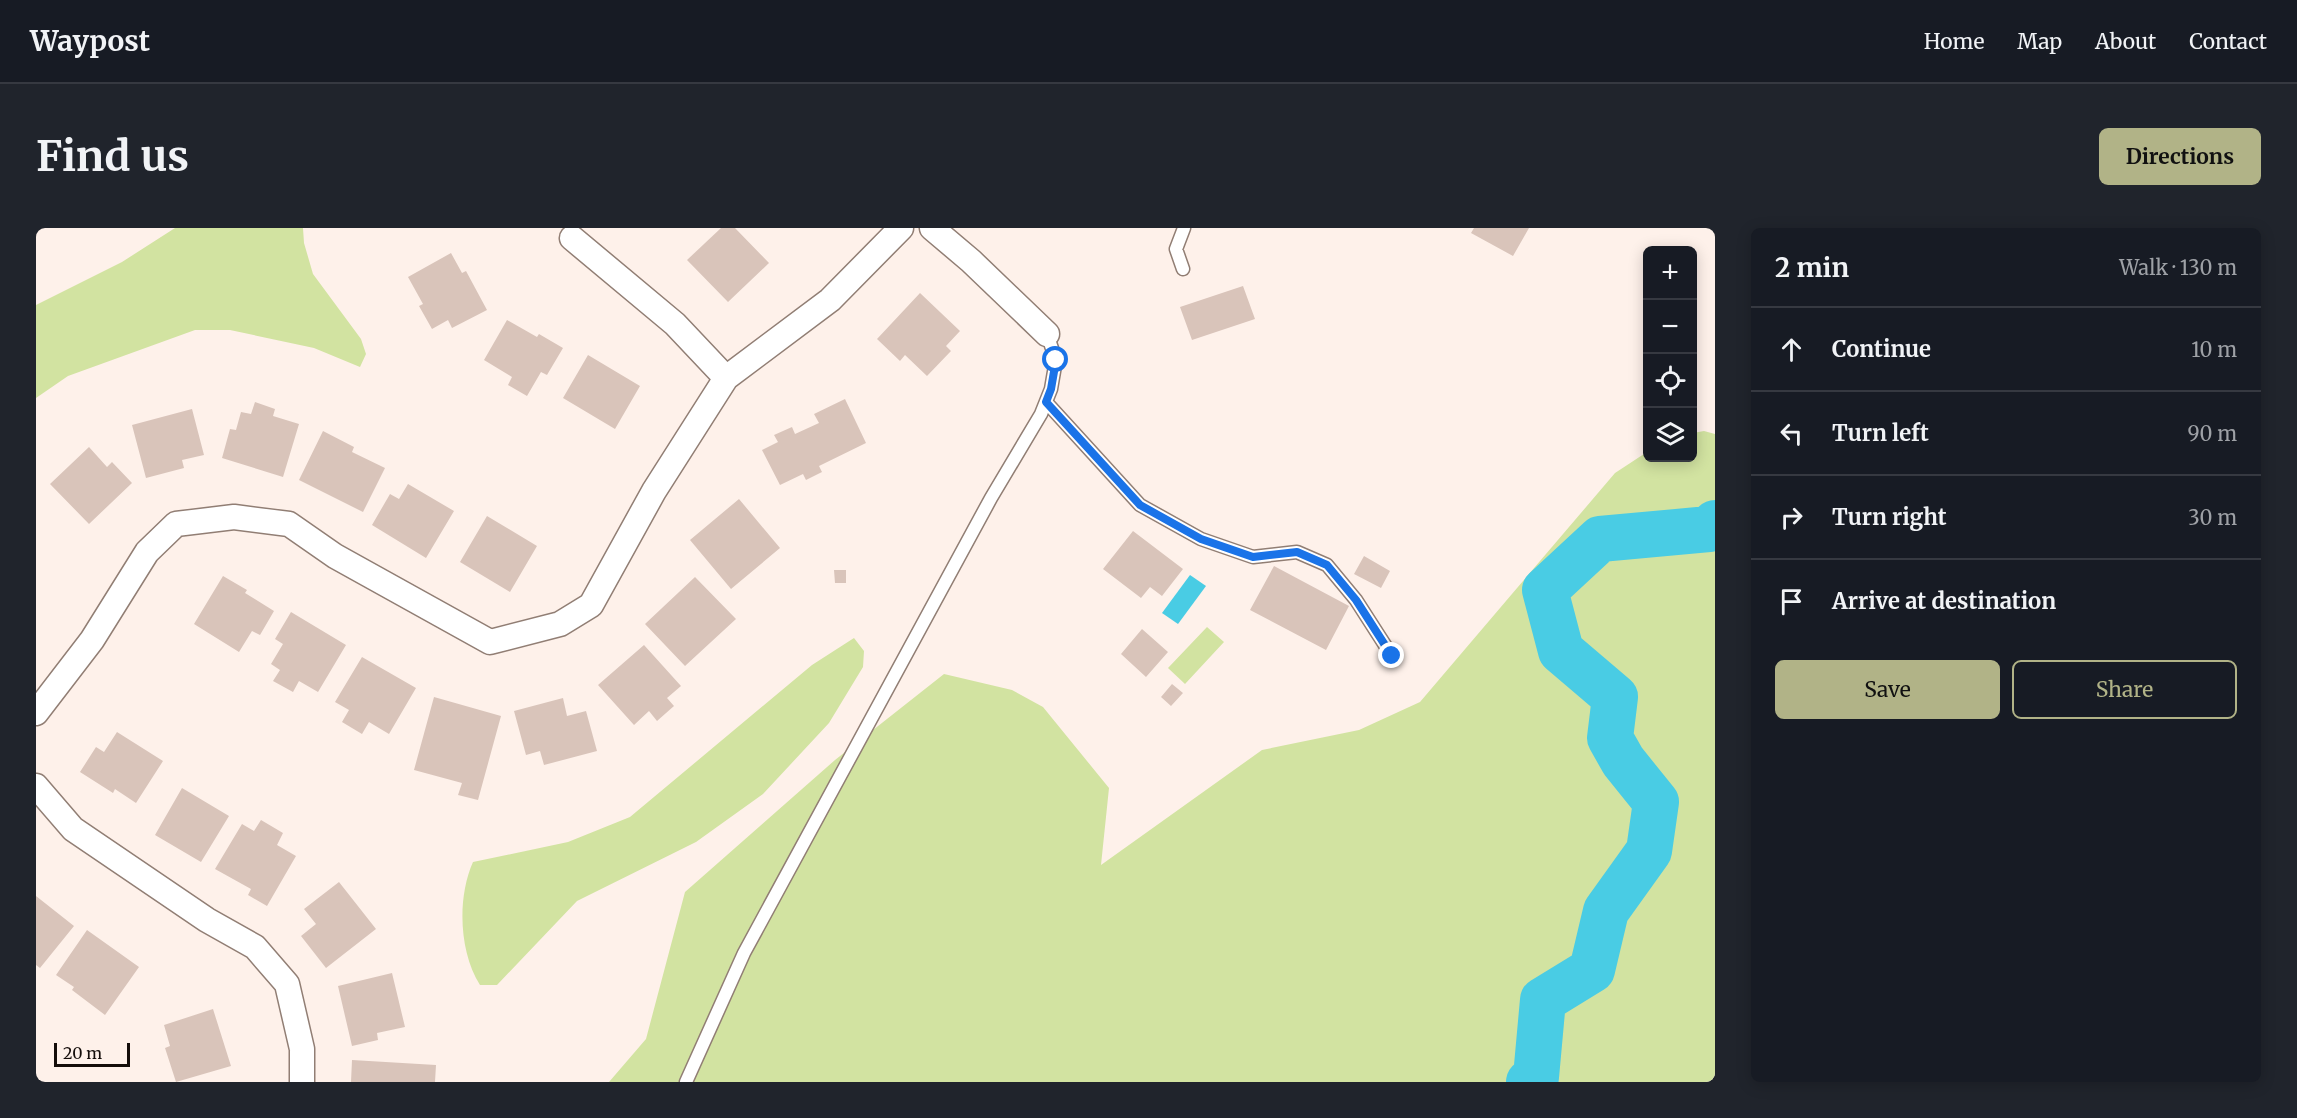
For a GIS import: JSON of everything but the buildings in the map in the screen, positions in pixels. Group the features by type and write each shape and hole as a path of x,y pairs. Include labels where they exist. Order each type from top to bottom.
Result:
{"street":[{"path":"36,713 92,640 147,552 176,524 234,517 289,524 335,556 490,642 560,624 591,605 654,491 726,378 830,300 901,228"},
{"path":"932,228 971,261 1047,334"},
{"path":"572,238 675,324 726,378"},
{"path":"36,786 73,829 207,920 255,946 287,984 302,1048 302,1082"}],"lane":[{"path":"1183,269 1176,249 1184,228"},
{"path":"686,1082 744,953 991,498 1046,402 1051,389 1056,360 1047,334"},
{"path":"1046,402 1140,505 1201,539 1253,557 1297,552 1327,565 1356,600 1392,656"}],"green space":[{"path":"175,228 303,228 304,243 313,274 361,339 366,354 360,367 314,348 230,330 195,330 68,376 36,398 36,305 122,262"},
{"path":"1704,431 1715,434 1715,1082 609,1082 646,1039 685,892 835,760 944,674 1012,690 1043,707 1109,788 1101,865 1262,750 1359,730 1420,702 1615,473 1643,455 1643,462 1697,462 1697,432"},
{"path":"1207,627 1224,642 1185,684 1168,668"},
{"path":"854,638 864,651 863,667 829,723 763,794 696,842 577,901 497,985 480,985 468,957 463,925 464,892 473,862 568,842 630,817 812,665"}],"water":[{"path":"1190,575 1206,586 1178,624 1162,613"}],"waterway":[{"path":"1529,1082 1536,1077 1543,1000 1592,970 1606,911 1649,851 1656,802 1623,761 1610,738 1615,697 1561,651 1545,590 1600,539 1709,529 1715,523"}],"route":[{"path":"1056,360 1051,389 1046,402 1088,451 1140,505 1201,539 1253,557 1297,552 1327,565 1356,600 1392,656"}]}
